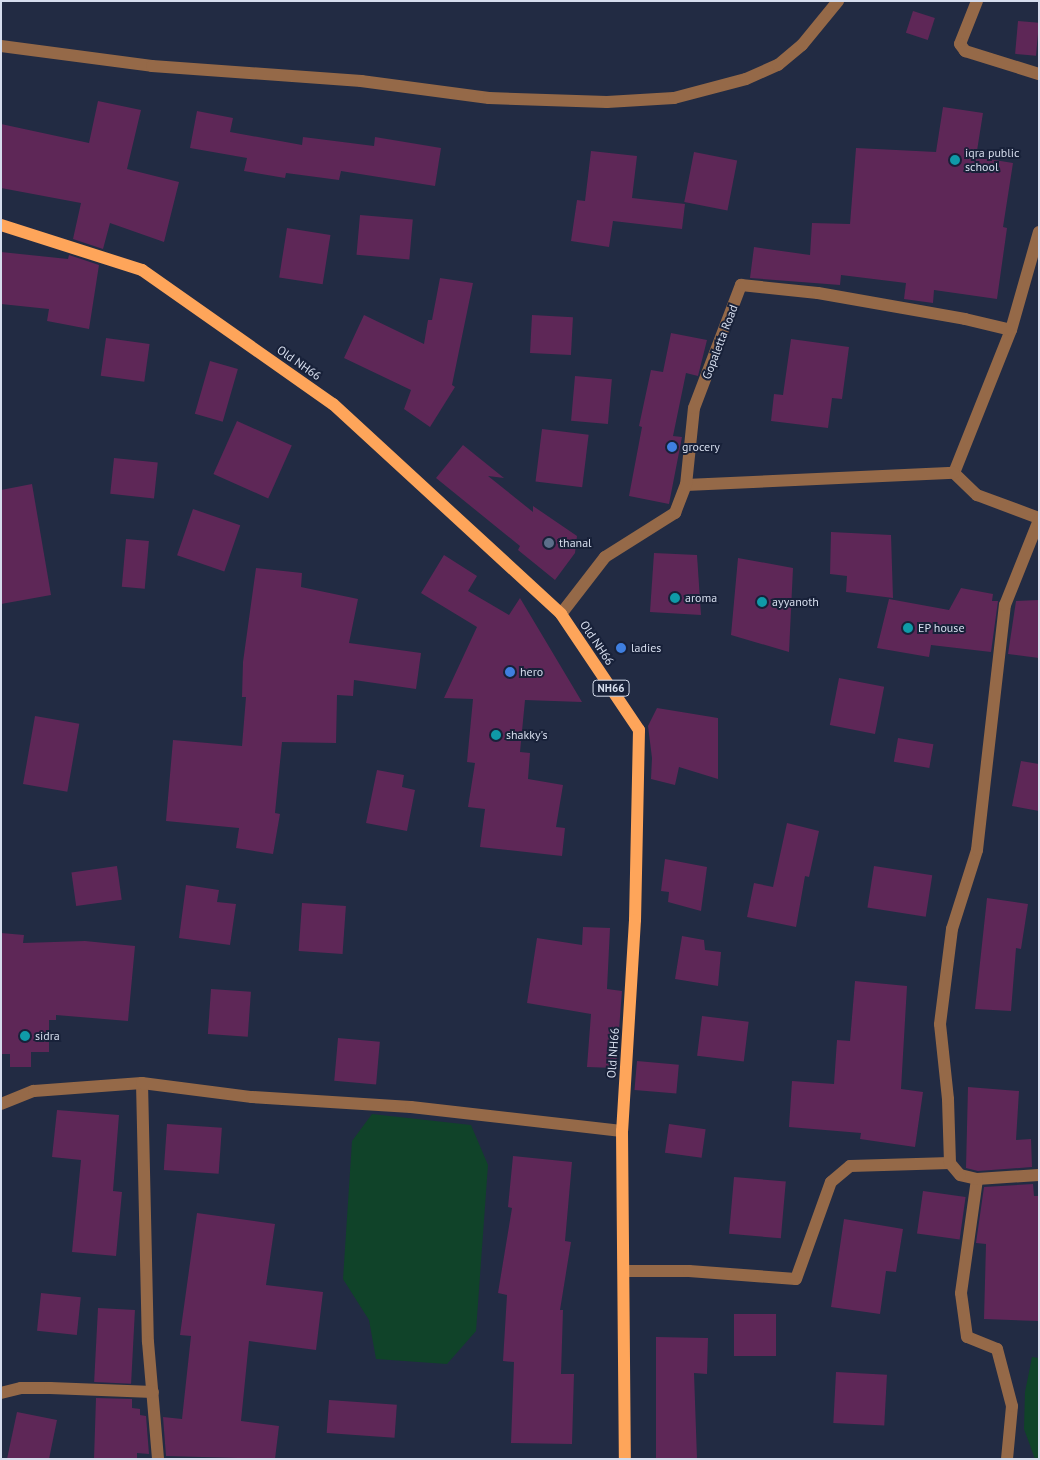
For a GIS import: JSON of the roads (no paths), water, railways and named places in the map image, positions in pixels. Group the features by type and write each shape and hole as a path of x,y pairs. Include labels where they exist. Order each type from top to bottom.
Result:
{"main road":[{"name":"Old NH66","path":"1,225 142,270 333,404 561,614 640,730 635,920 622,1131 625,1271 625,1459"}],"street":[{"path":"1,46 152,66 361,81 489,98 607,102 674,98 746,79 778,65 802,46 838,1"},
{"path":"977,1 960,44 965,51 1039,74"},
{"path":"954,473 1011,330 1039,232"},
{"name":"Gopaletta Road","path":"561,614 605,557 675,513 686,485 694,408 741,285 818,293 965,319 1011,330"},
{"path":"686,485 954,473 977,494 1039,519 1005,605 977,850 952,929 940,1024 948,1099 950,1164 960,1174 977,1180 1039,1175"},
{"path":"1,1104 34,1091 142,1083 252,1097 412,1107 622,1131"},
{"path":"142,1083 148,1342 158,1459"},
{"path":"625,1271 689,1271 796,1280 831,1182 850,1166 950,1164"},
{"path":"977,1180 961,1293 967,1336 997,1349 1012,1406 1007,1459"},
{"path":"1,1393 41,1388 153,1392"}],"place":[{"name":"iqra public school","path":"955,160"},
{"name":"grocery","path":"672,447"},
{"name":"thanal","path":"549,543"},
{"name":"aroma","path":"675,598"},
{"name":"ayyanoth","path":"762,602"},
{"name":"EP house","path":"908,628"},
{"name":"ladies","path":"621,648"},
{"name":"hero","path":"510,672"},
{"name":"shakky's","path":"496,735"},
{"name":"sidra","path":"25,1036"}]}
